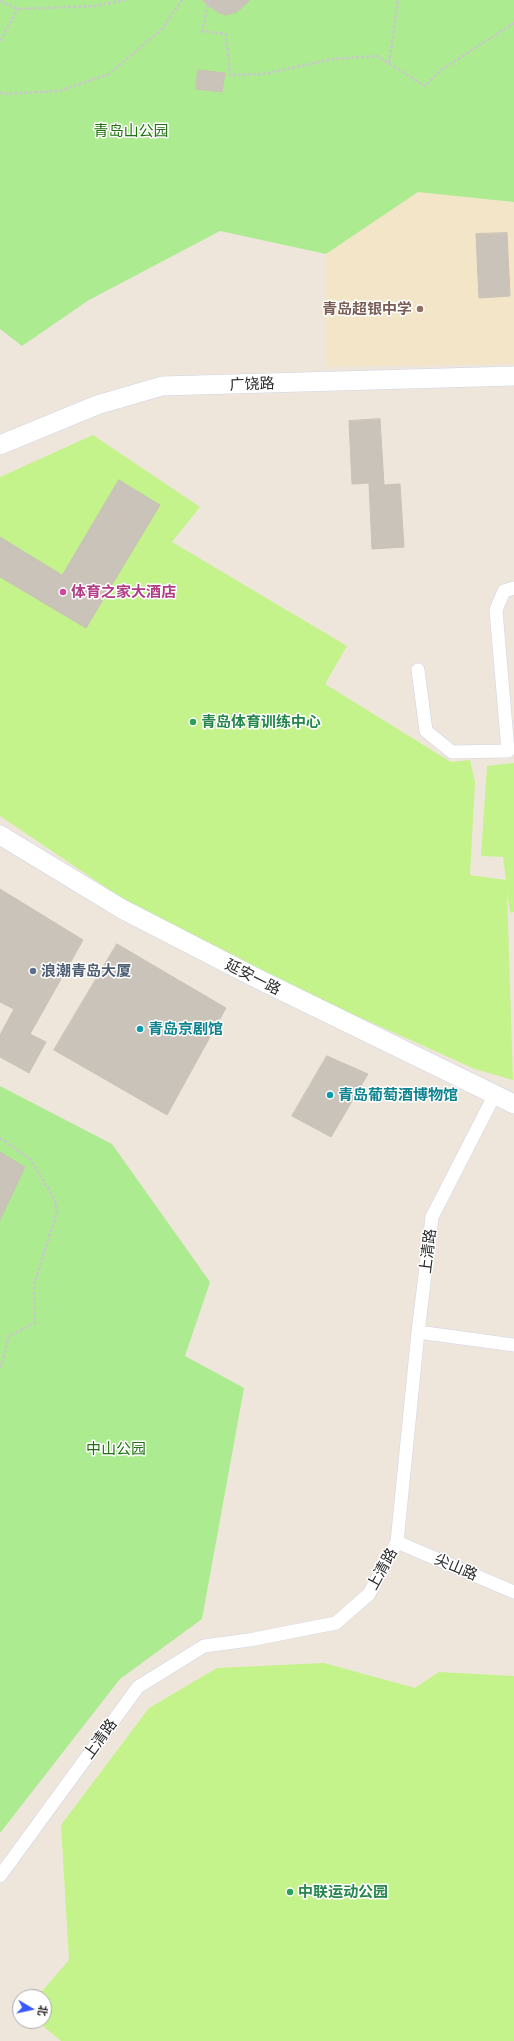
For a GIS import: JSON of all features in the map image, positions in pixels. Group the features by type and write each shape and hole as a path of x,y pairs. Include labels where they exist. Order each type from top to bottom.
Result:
{"main road":[{"name":"广饶路","path":"0,445 97,404 162,386 514,376"},
{"name":"延安一路","path":"0,835 122,909 254,977 494,1096 514,1104"}],"street":[{"path":"418,670 426,731 452,752 508,751 496,610 504,591 514,588"},
{"name":"上清路","path":"0,1876 138,1686 204,1646 249,1640 336,1623 369,1594 397,1542 418,1332 432,1218 494,1096"},
{"path":"418,1332 514,1345"},
{"name":"尖山路","path":"397,1542 514,1592"}],"path":[{"path":"0,1 18,9 95,6 125,0"},
{"path":"0,92 4,94 59,91 109,74 162,29 182,0"},
{"path":"208,0 202,31 226,34 230,75 264,74 333,59 377,56 425,86 441,70 514,23"},
{"path":"389,63 398,0"},
{"path":"0,41 18,9"},
{"path":"0,1138 30,1159 55,1200 57,1212 34,1285 34,1323 9,1336 0,1370"}],"shaded area":[{"name":"青岛超银中学","path":"418,192 514,202 514,364 326,367 326,254"}],"green space":[{"name":"青岛山公园","path":"0,0 514,0 514,202 418,192 326,254 220,231 89,300 22,346 0,329"},
{"name":"青岛体育训练中心","path":"93,435 200,507 172,542 347,646 325,684 451,762 470,760 475,782 470,875 506,880 503,857 481,856 487,766 514,763 514,912 510,913 507,891 513,1080 475,1069 330,1004 126,901 0,816 0,477"},
{"name":"中山公园","path":"0,1086 112,1144 210,1282 185,1356 244,1388 202,1619 120,1679 0,1833"},
{"name":"中联运动公园","path":"324,1663 415,1688 439,1672 514,1676 514,2041 61,2041 47,2029 52,2029 52,1989 44,1989 69,1960 61,1825 149,1708 217,1668"}],"building":[{"path":"202,0 250,0 237,12 225,15 219,13"},
{"path":"198,70 225,73 222,92 196,89"},
{"path":"507,233 510,296 479,298 476,234"},
{"path":"380,419 384,485 400,484 404,547 372,549 369,483 352,484 349,421"},
{"path":"119,480 160,505 86,628 0,577 0,537 62,575"},
{"name":"浪潮青岛大厦","path":"0,889 83,940 30,1034 46,1042 29,1073 0,1057 0,1035 14,1009 0,1002"},
{"name":"青岛京剧馆","path":"117,944 226,1008 167,1115 54,1050"},
{"name":"青岛葡萄酒博物馆","path":"327,1056 368,1074 331,1137 292,1116"},
{"path":"0,1152 25,1167 0,1220"}],"place":[{"name":"青岛超银中学","path":"420,309"},
{"name":"体育之家大酒店","path":"63,592"},
{"name":"青岛体育训练中心","path":"193,722"},
{"name":"浪潮青岛大厦","path":"33,971"},
{"name":"青岛京剧馆","path":"140,1029"},
{"name":"青岛葡萄酒博物馆","path":"330,1095"},
{"name":"中联运动公园","path":"290,1892"}]}
